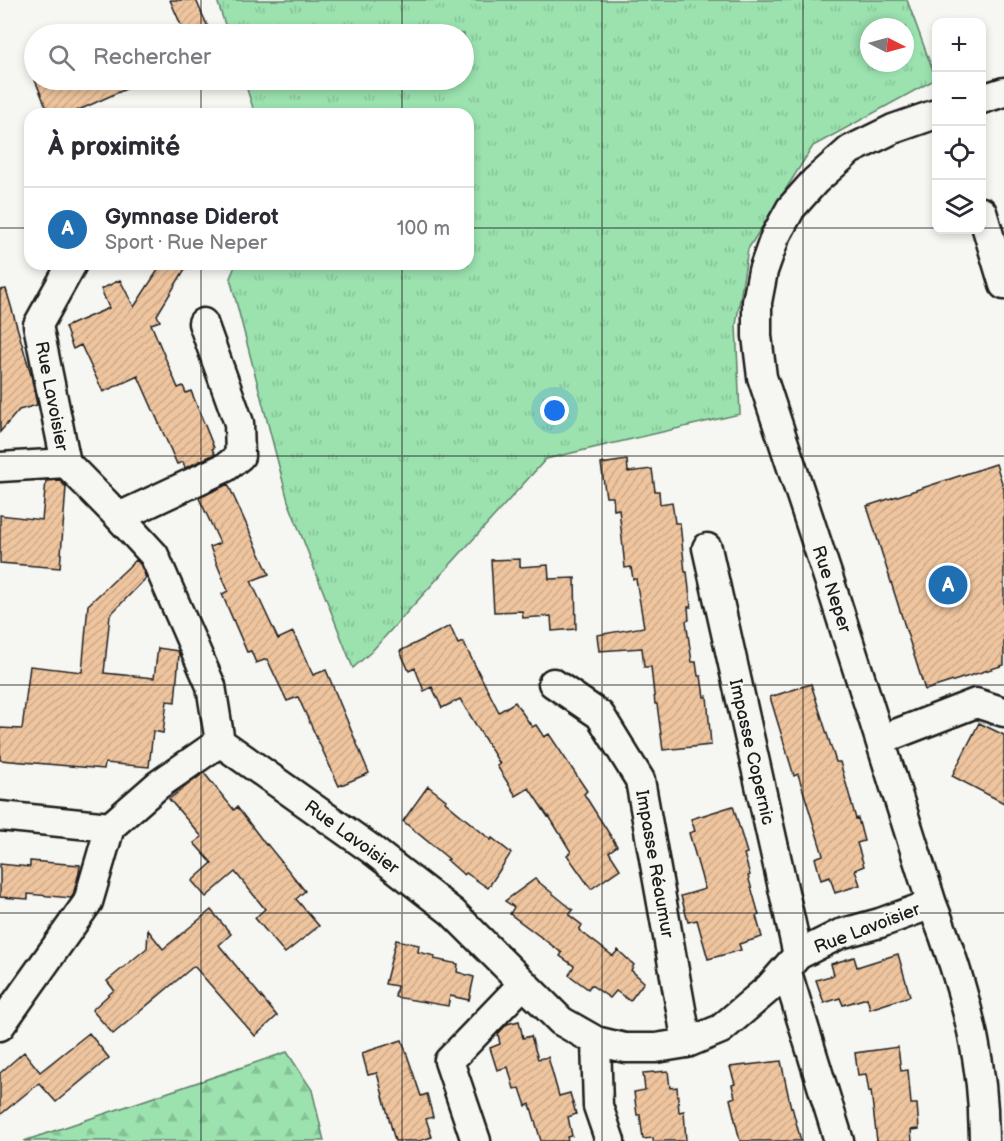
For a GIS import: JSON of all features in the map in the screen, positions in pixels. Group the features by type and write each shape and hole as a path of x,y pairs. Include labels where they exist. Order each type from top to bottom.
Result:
{"street":[{"path":"986,97 1004,92"},
{"name":"Rue Neper","path":"932,115 893,129 850,150 815,181 791,208 775,237 763,271 757,302 757,336 762,377 932,904 948,945 973,1033 981,1084 984,1141"},
{"path":"986,228 1004,285"},
{"name":"Rue Lavoisier","path":"69,270 38,325 66,463 154,555 211,686 220,741 371,849 452,912 561,1021 596,1041 625,1048 656,1048 687,1043 721,1029 769,988 792,962 840,934 880,923 932,904"},
{"path":"118,517 226,467 240,456 239,423 203,323"},
{"path":"0,467 66,463"},
{"name":"Impasse Copernic","path":"706,548 792,962 839,1141"},
{"name":"Impasse Réaumur","path":"553,683 600,715 640,780 687,1043"},
{"path":"880,740 976,703 1004,712"},
{"path":"0,1026 88,902 110,827 158,785 220,741"},
{"path":"0,816 110,827"},
{"path":"476,1141 449,1060 523,984"},
{"path":"596,1041 598,1106 610,1141"}],"green space":[{"path":"217,0 907,0 914,18 860,18 860,72 914,72 914,19 932,68 932,81 813,146 748,249 736,325 740,414 546,459 371,652 353,668 288,501 230,278 233,270 474,270 474,108 253,108 247,90 474,90 474,24 225,24"},
{"path":"287,1052 312,1090 324,1141 24,1141"}],"building":[{"path":"170,0 196,0 207,24 181,24"},
{"path":"39,90 124,90 83,108 47,108"},
{"path":"158,270 184,270 157,315 160,321 151,324 178,388 183,386 186,393 191,391 214,448 212,449 215,454 185,468 183,462 177,464 138,376 103,392 81,345 73,349 65,327 109,308 101,289 120,280 134,307"},
{"path":"6,289 31,375 37,405 19,410 0,432 0,290"},
{"path":"627,460 628,472 652,469 655,491 659,491 660,504 672,502 675,523 680,523 691,607 688,607 689,620 686,621 692,662 696,662 704,697 707,696 711,745 663,750 651,667 644,667 642,648 599,651 597,635 644,627 636,579 633,579 631,567 625,568 619,509 614,510 613,497 606,497 601,464"},
{"path":"996,464 1004,489 1004,665 925,690 867,506"},
{"path":"59,480 66,487 60,568 0,563 0,515 42,520 46,481"},
{"path":"228,484 269,574 251,581 278,639 293,632 313,675 326,670 369,773 339,786 298,697 287,701 267,659 256,663 251,651 247,652 222,594 228,591 210,547 220,543 199,498"},
{"path":"520,559 520,567 548,565 549,579 575,578 576,629 552,631 551,616 523,618 522,611 494,612 491,560"},
{"path":"136,560 146,578 110,615 104,673 154,678 158,648 178,651 175,702 167,701 163,733 153,731 149,767 105,763 104,769 0,760 0,728 22,729 30,666 82,672 88,605"},
{"path":"450,626 458,644 463,642 499,712 515,702 532,727 536,725 544,737 549,734 587,791 584,794 617,846 609,852 620,869 591,889 567,855 571,852 529,788 516,796 497,766 500,764 460,699 442,708 432,687 424,691 415,668 409,671 400,651"},
{"path":"811,684 836,762 840,762 864,841 857,843 864,866 855,870 860,885 835,893 830,877 821,880 815,858 823,855 798,774 794,776 770,697"},
{"path":"979,723 1004,735 1004,803 952,776"},
{"path":"204,773 234,810 237,807 305,891 296,899 319,926 285,953 255,918 265,909 235,872 206,897 192,881 212,863 194,843 202,837 169,799"},
{"path":"428,786 491,840 492,838 511,853 488,888 466,873 464,875 447,860 449,859 403,821"},
{"path":"733,806 747,853 744,854 762,937 739,944 741,950 708,959 697,920 688,922 681,896 705,889 689,833 695,831 691,819"},
{"path":"30,861 80,865 71,898 28,894 28,899 0,897 0,864 30,867"},
{"path":"535,879 573,910 569,915 582,925 579,930 613,956 618,950 634,965 631,970 644,982 630,1001 616,991 610,998 591,985 588,989 569,975 574,966 560,956 562,953 510,914 514,907 505,901"},
{"path":"211,910 231,934 219,945 277,1016 255,1036 194,966 113,1034 92,1010 114,990 107,981 147,948 148,930 163,949"},
{"path":"396,940 419,945 418,952 435,956 434,959 458,964 457,972 474,977 469,1000 450,996 448,1006 395,997 397,986 385,984"},
{"path":"898,954 910,996 870,1009 867,998 843,1005 840,998 824,1003 816,980 834,975 831,964 854,957 857,967"},
{"path":"519,1021 523,1038 531,1036 538,1059 548,1057 559,1096 570,1093 576,1114 568,1117 572,1136 567,1137 568,1141 541,1141 530,1104 526,1106 520,1088 514,1089 508,1067 497,1070 490,1048 500,1044 498,1034 507,1024"},
{"path":"89,1033 109,1058 56,1102 39,1083 0,1115 0,1073 24,1052 40,1072"},
{"path":"402,1040 421,1096 427,1094 433,1117 426,1119 432,1137 419,1141 395,1141 377,1073 368,1075 362,1053"},
{"path":"898,1047 901,1071 908,1070 911,1104 917,1104 919,1129 911,1130 912,1141 877,1141 871,1091 869,1092 866,1074 858,1075 855,1053"},
{"path":"781,1061 801,1141 740,1141 730,1099 735,1097 732,1085 735,1084 730,1067"},
{"path":"668,1071 670,1088 677,1087 679,1112 684,1111 686,1141 643,1139 634,1092 645,1090 643,1073"}],"place":[{"name":"Gymnase Diderot","path":"948,585"}]}
